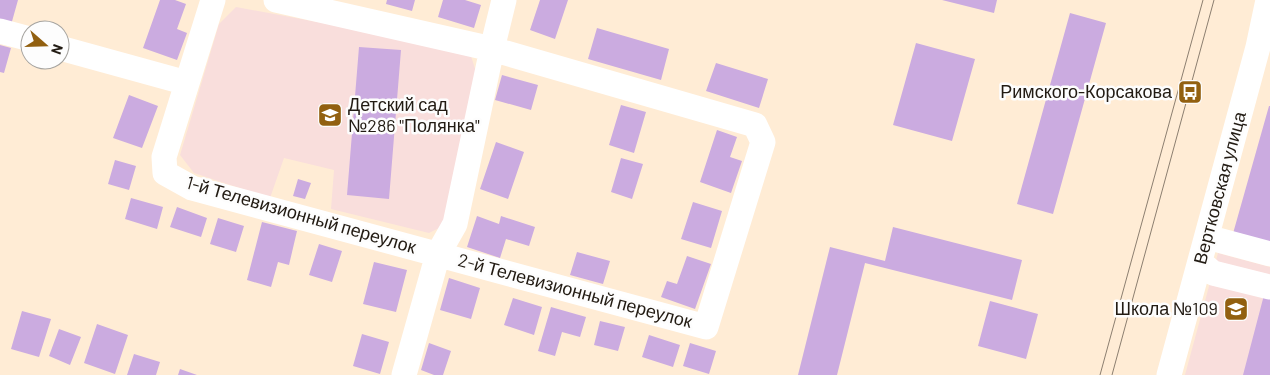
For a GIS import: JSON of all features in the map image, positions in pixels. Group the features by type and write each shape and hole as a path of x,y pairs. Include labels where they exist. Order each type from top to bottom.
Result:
{"street":[{"name":"1-й Телевизионный переулок","path":"213,0 164,157 165,173 192,188 438,254"},
{"path":"276,0 492,49"},
{"name":"1-й Телевизионный переулок","path":"404,375 438,254 455,224 504,0"},
{"name":"Вертковская улица","path":"1169,375 1258,47 1268,0"},
{"path":"0,31 20,36"},
{"name":"2-й Телевизионный переулок","path":"438,254 706,327 763,142 755,126 492,49"},
{"path":"70,51 187,83"},
{"path":"1207,237 1270,254"},
{"path":"1200,262 1213,274 1270,287"}],"shaded area":[{"name":"Детский сад №286 \"Полянка\"","path":"236,7 414,40 471,56 477,75 445,225 429,233 331,209 334,170 284,158 270,198 194,173 180,155 219,24"},
{"name":"Школа №109","path":"1218,253 1270,267 1270,375 1185,375"}],"building":[{"path":"0,0 18,0 11,25 0,22"},
{"path":"160,0 175,0 186,4 177,29 187,33 177,60 143,48"},
{"path":"387,0 415,0 412,11 386,4"},
{"path":"443,0 465,0 481,5 474,28 438,17"},
{"path":"540,0 568,0 555,39 530,30"},
{"path":"942,0 997,0 994,13"},
{"path":"1070,13 1106,23 1053,214 1017,204"},
{"path":"597,28 669,49 661,80 588,59"},
{"path":"916,43 975,59 952,141 893,125"},
{"path":"0,45 11,48 4,73 0,72"},
{"path":"359,47 401,50 389,199 347,195"},
{"path":"716,63 768,79 759,108 706,91"},
{"path":"502,75 538,85 531,110 495,100"},
{"path":"129,95 158,106 142,148 113,138"},
{"path":"621,105 646,112 634,153 609,145"},
{"path":"1270,106 1270,248 1232,237"},
{"path":"717,130 737,137 730,157 742,161 731,193 700,182"},
{"path":"496,142 524,152 508,199 480,189"},
{"path":"621,158 643,164 632,199 611,192"},
{"path":"115,160 136,166 129,190 108,184"},
{"path":"298,179 311,183 305,199 293,196"},
{"path":"131,198 163,207 157,229 125,219"},
{"path":"693,202 722,211 711,248 681,239"},
{"path":"177,207 207,218 201,237 170,227"},
{"path":"477,216 499,224 501,216 535,227 529,246 506,239 500,258 467,247"},
{"path":"218,218 244,226 236,252 210,244"},
{"path":"262,222 297,231 289,265 278,262 271,287 247,280"},
{"path":"893,227 1022,260 1012,300 865,263 837,375 798,375 830,247 885,261"},
{"path":"319,244 342,251 332,282 309,275"},
{"path":"577,252 610,261 603,284 570,275"},
{"path":"687,256 711,264 695,309 661,297 667,281 677,284"},
{"path":"374,262 407,270 396,312 363,304"},
{"path":"449,278 480,288 471,319 440,310"},
{"path":"1264,295 1270,297 1270,375 1243,375"},
{"path":"513,298 542,307 534,335 504,325"},
{"path":"990,301 1038,314 1026,359 978,346"},
{"path":"551,307 586,317 580,337 562,332 555,356 538,351"},
{"path":"22,311 51,319 39,357 11,349"},
{"path":"600,321 625,327 618,351 594,345"},
{"path":"97,324 128,335 115,374 84,363"},
{"path":"59,329 81,337 70,365 49,356"},
{"path":"362,334 389,342 380,374 353,366"},
{"path":"649,335 680,345 673,367 642,357"},
{"path":"429,343 451,351 443,375 434,375 421,370"},
{"path":"690,343 716,351 709,374 683,366"},
{"path":"134,354 160,362 156,375 127,375"},
{"path":"180,369 197,375 178,375"}],"tram line":[{"path":"1100,375 1203,0"},
{"path":"1112,375 1214,0"}],"place":[{"name":"Римского-Корсакова","path":"1190,92"},
{"name":"Детский сад №286 \"Полянка\"","path":"330,115"},
{"name":"Школа №109","path":"1236,309"}]}
